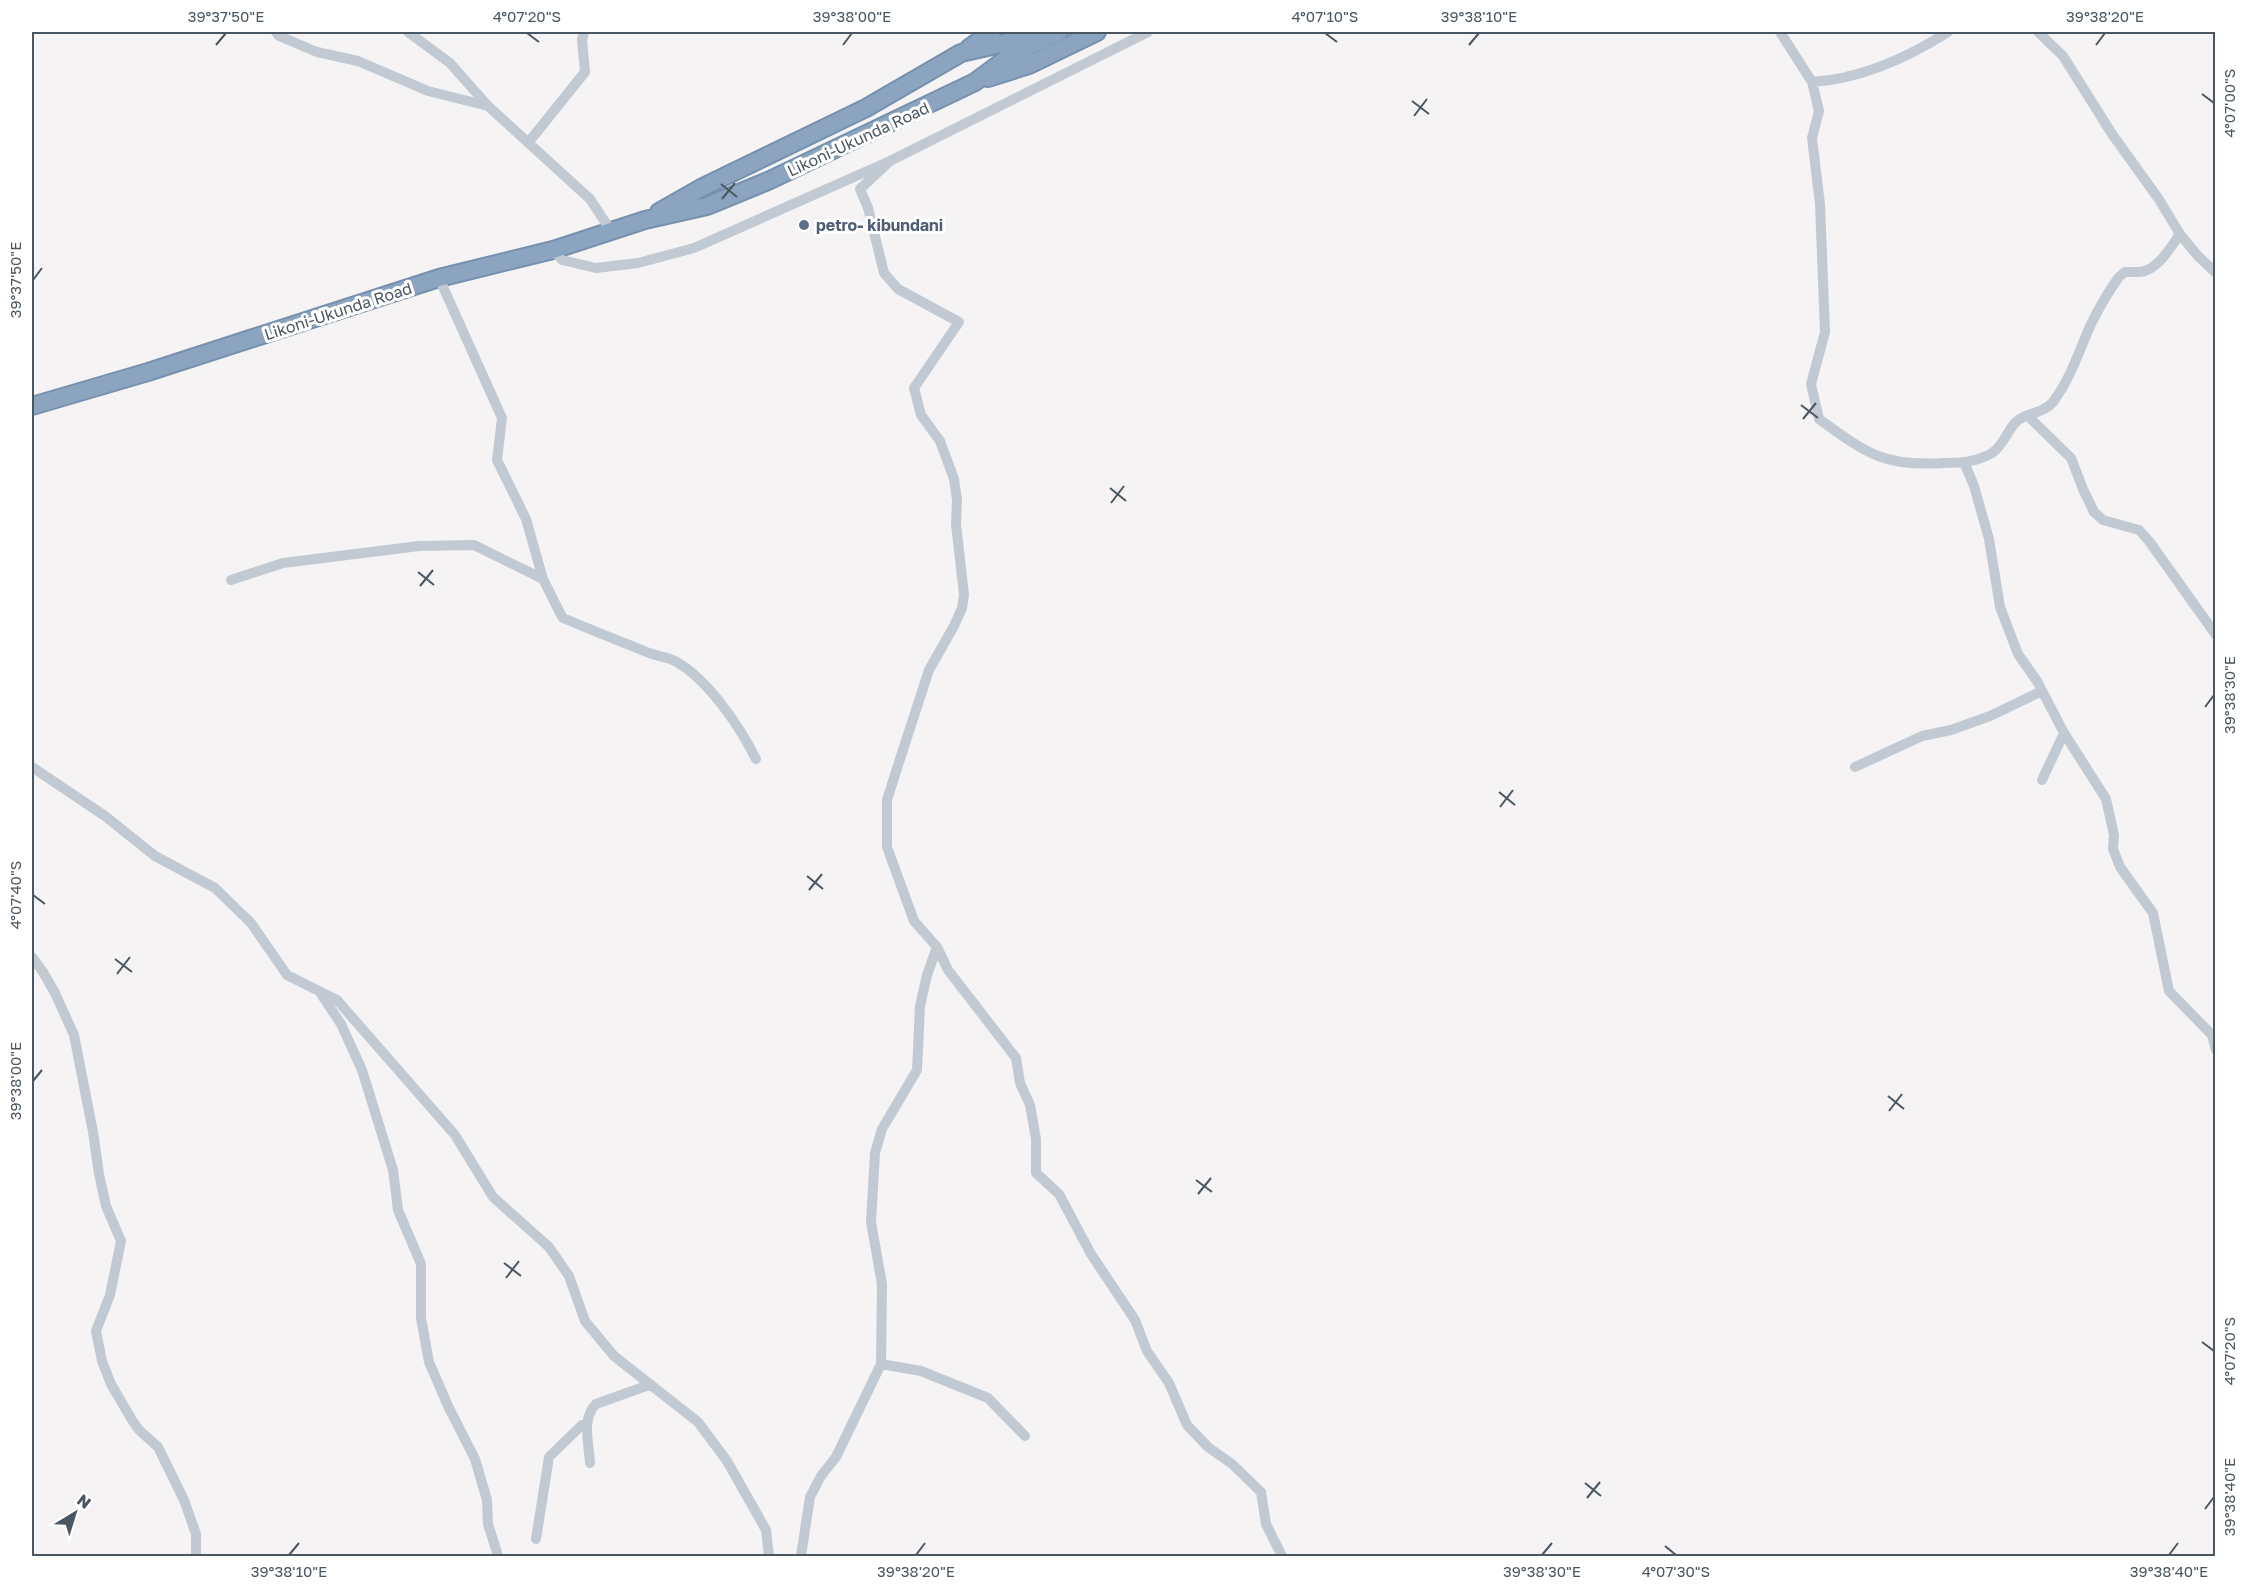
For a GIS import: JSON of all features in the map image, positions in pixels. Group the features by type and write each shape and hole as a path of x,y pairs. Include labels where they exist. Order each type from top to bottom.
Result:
{"highway":[{"path":"961,53 992,32"},
{"name":"Likoni-Ukunda Road","path":"32,406 148,372 439,278 553,250 645,220 707,206 768,181 975,82 1028,32"},
{"name":"Likoni-Ukunda Road","path":"645,220 703,187 866,108 961,53 1007,50 1059,32"},
{"path":"975,82 1029,65 1097,32"}],"street":[{"path":"276,32 279,36 317,52 358,61 428,91 488,106"},
{"path":"408,32 450,63 488,106 590,199 611,231"},
{"path":"528,143 585,72 582,40 584,32"},
{"path":"553,250 562,260 596,268 638,263 694,248 890,161 1148,32"},
{"path":"1780,32 1812,82 1820,111 1812,138 1820,204 1825,332 1811,384 1819,419 1862,448 1898,463 1930,464 1964,462 1984,457 1998,448 2014,424 2038,413 2053,402 2073,370 2091,325 2119,277 2125,272 2139,272 2152,267 2180,234"},
{"path":"1812,82 1835,81 1889,64 1948,32"},
{"path":"2038,32 2063,56 2112,134 2158,198 2180,234 2216,273"},
{"path":"890,161 860,189 868,208 884,273 898,290 960,322 914,388 921,415 940,441 954,480 964,594 962,608 954,626 929,670 887,800 887,847 914,921 937,947 948,970 1016,1058 1020,1083 1030,1105 1036,1139 1036,1173 1059,1194 1074,1219 1090,1254 1136,1320 1147,1352 1169,1383 1180,1404 1187,1425 1208,1447 1232,1464 1261,1492 1266,1524 1282,1557"},
{"path":"439,278 502,418 497,460 526,519 543,579 563,618 653,655 673,660 682,666 710,691 743,734 756,759"},
{"path":"2028,416 2071,458 2094,512 2103,520 2139,530 2216,635"},
{"path":"1964,462 1974,486 1989,539 1996,585 2006,627 2018,654 2106,799 2114,835 2112,849 2120,867 2153,913 2169,991 2212,1035 2216,1050"},
{"path":"231,580 283,563 419,546 474,546 543,579"},
{"path":"1855,767 1922,736 1951,730 1990,716 2042,691"},
{"path":"2042,780 2064,733"},
{"path":"32,767 105,816 155,856 215,888 251,923 287,975 337,1000 455,1135 493,1197 549,1246 569,1276 585,1321 614,1356 699,1422 727,1461 766,1530 769,1557"},
{"path":"801,1557 810,1497 820,1476 836,1457 881,1364 882,1284 871,1222 875,1153 882,1129 917,1070 920,1006 927,975 937,947"},
{"path":"32,957 55,993 74,1035 106,1206 122,1241 110,1295 96,1332 100,1352 111,1384 139,1430 158,1447 184,1500 196,1534 196,1557"},
{"path":"319,991 341,1024 362,1070 393,1170 398,1210 421,1264 421,1318 429,1362 448,1406 476,1459 487,1500 488,1524 498,1557"},
{"path":"881,1364 921,1371 988,1398 1025,1437"},
{"path":"590,1463 586,1425 590,1410 596,1404 649,1385"},
{"path":"536,1539 549,1457 582,1425 586,1425"}],"place":[{"name":"petro- kibundani","path":"804,225"}]}
